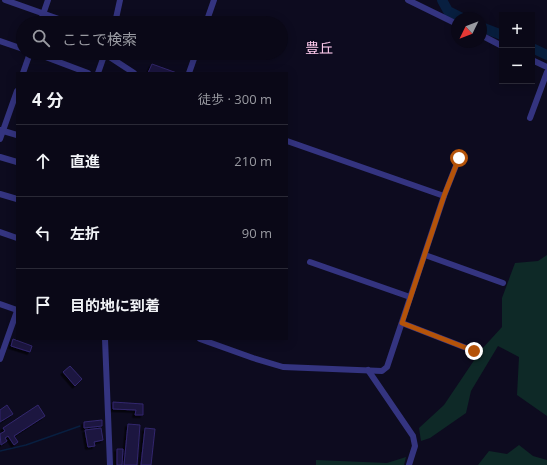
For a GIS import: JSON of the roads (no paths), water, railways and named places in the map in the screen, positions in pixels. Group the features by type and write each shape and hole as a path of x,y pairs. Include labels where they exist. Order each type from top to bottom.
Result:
{"street":[{"path":"5,0 50,16"},
{"path":"44,14 48,0"},
{"path":"117,16 120,0"},
{"path":"208,16 214,0"},
{"path":"408,0 451,21"},
{"path":"487,38 499,44"},
{"path":"0,41 16,47"},
{"path":"23,72 28,60"},
{"path":"54,60 85,72"},
{"path":"98,72 103,60"},
{"path":"115,60 133,72"},
{"path":"189,72 194,60"},
{"path":"535,61 547,67"},
{"path":"530,118 547,72"},
{"path":"0,139 16,94"},
{"path":"2,130 16,135"},
{"path":"288,141 444,196"},
{"path":"0,157 16,162"},
{"path":"203,340 283,367 382,371 387,367 444,196 459,158"},
{"path":"0,194 16,200"},
{"path":"0,232 16,238"},
{"path":"425,255 503,283"},
{"path":"310,262 410,297"},
{"path":"0,304 16,311"},
{"path":"0,359 16,314"},
{"path":"402,323 474,351"},
{"path":"104,340 110,465"},
{"path":"368,370 413,436 415,446 409,465"}],"waterway":[{"path":"442,0 448,11 451,12"},
{"path":"487,29 499,34"},
{"path":"535,49 547,55"},
{"path":"0,451 26,445 80,426"}],"district":[{"name":"豊丘","path":"319,48"}]}
